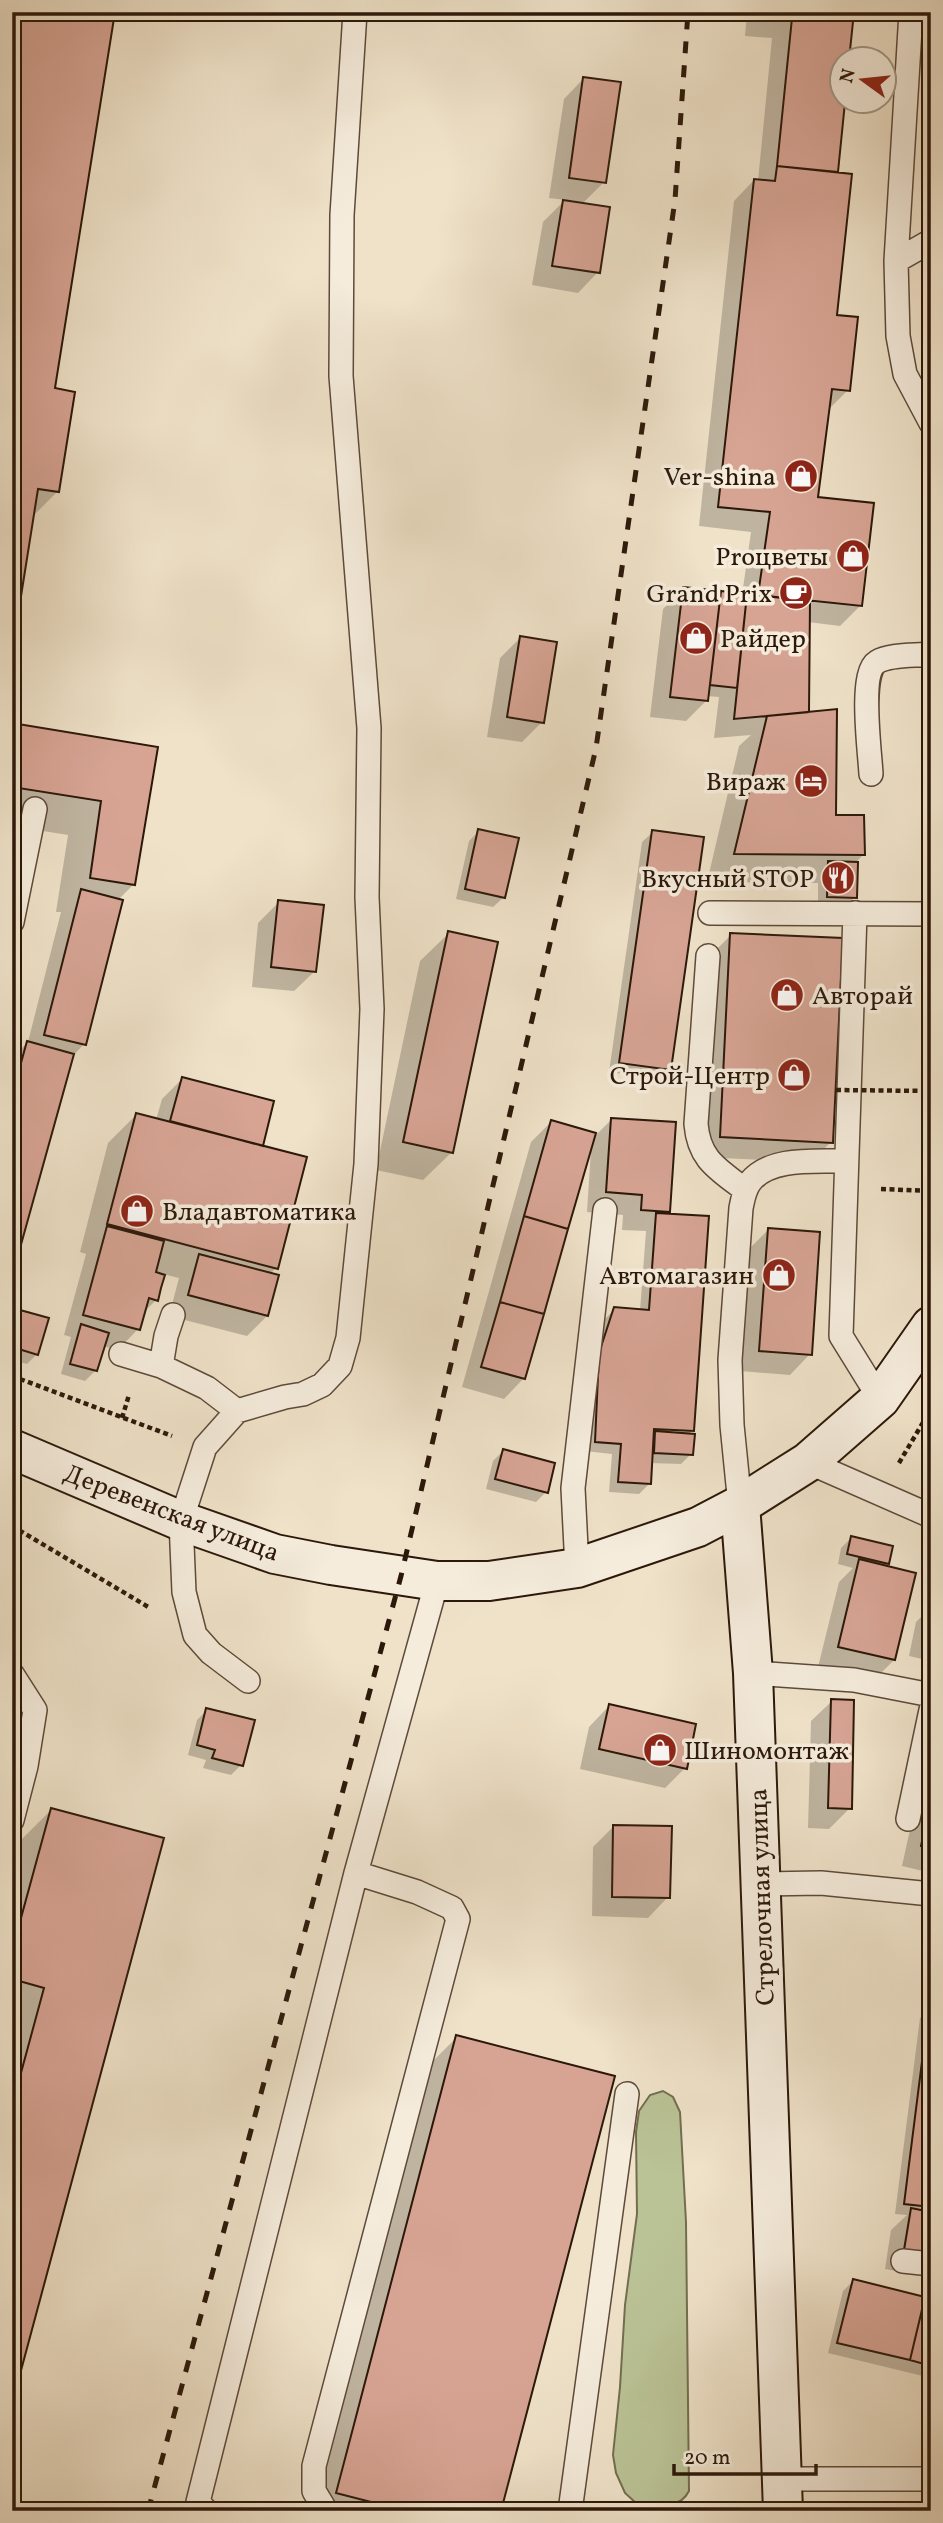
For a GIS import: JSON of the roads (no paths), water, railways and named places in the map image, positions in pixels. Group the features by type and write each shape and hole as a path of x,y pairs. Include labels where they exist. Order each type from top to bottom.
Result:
{"main road":[{"path":"740,1505 808,1462 880,1399 931,1326"},
{"name":"Деревенская улица","path":"12,1449 181,1521 275,1553 331,1565 437,1581 489,1581 577,1568 698,1527 740,1505"},
{"name":"Стрелочная улица","path":"740,1505 752,1673 782,2495"}],"lane":[{"path":"248,1681 211,1653 195,1635 184,1592 181,1521 205,1447 237,1411 303,1394 322,1385 340,1366 348,1338 366,1164 372,1009 367,897 369,728 341,376 342,215 355,12"},
{"path":"911,12 896,261 898,336 905,374 931,423"},
{"path":"896,261 931,241"},
{"path":"871,774 867,689 870,669 885,659 931,654"},
{"path":"12,922 35,809"},
{"path":"710,913 931,914"},
{"path":"855,913 841,1336 880,1399"},
{"path":"708,956 696,1124 698,1141 712,1164 745,1190"},
{"path":"740,1505 732,1424 730,1360 741,1208 745,1190 752,1179 778,1165 846,1161"},
{"path":"577,1568 573,1488 605,1210"},
{"path":"162,1367 166,1336 173,1315"},
{"path":"121,1354 162,1367 207,1388 237,1411"},
{"path":"808,1462 931,1516"},
{"path":"206,2511 198,2502 356,1873 437,1581"},
{"path":"752,1673 854,1680 931,1695"},
{"path":"12,1674 35,1710 26,1766 12,1820"},
{"path":"908,1819 931,1710"},
{"path":"326,2511 314,2491 314,2466 458,1919 452,1908 417,1892 356,1873"},
{"path":"760,1884 821,1883 931,1894"},
{"path":"570,2511 627,2094"},
{"path":"904,2261 931,2264"},
{"path":"782,2495 931,2479"}],"railway":[{"path":"148,2511 401,1576 596,748 675,200 688,12"}],"place":[{"name":"Ver-shina","path":"801,476"},
{"name":"Proцветы","path":"853,556"},
{"name":"Grand Prix","path":"796,593"},
{"name":"Райдер","path":"696,638"},
{"name":"Вираж","path":"811,781"},
{"name":"Вкусный STOP","path":"838,878"},
{"name":"Авторай","path":"787,995"},
{"name":"Строй-Центр","path":"794,1075"},
{"name":"Владавтоматика","path":"137,1211"},
{"name":"Автомагазин","path":"779,1275"},
{"name":"Шиномонтаж","path":"660,1750"}]}
